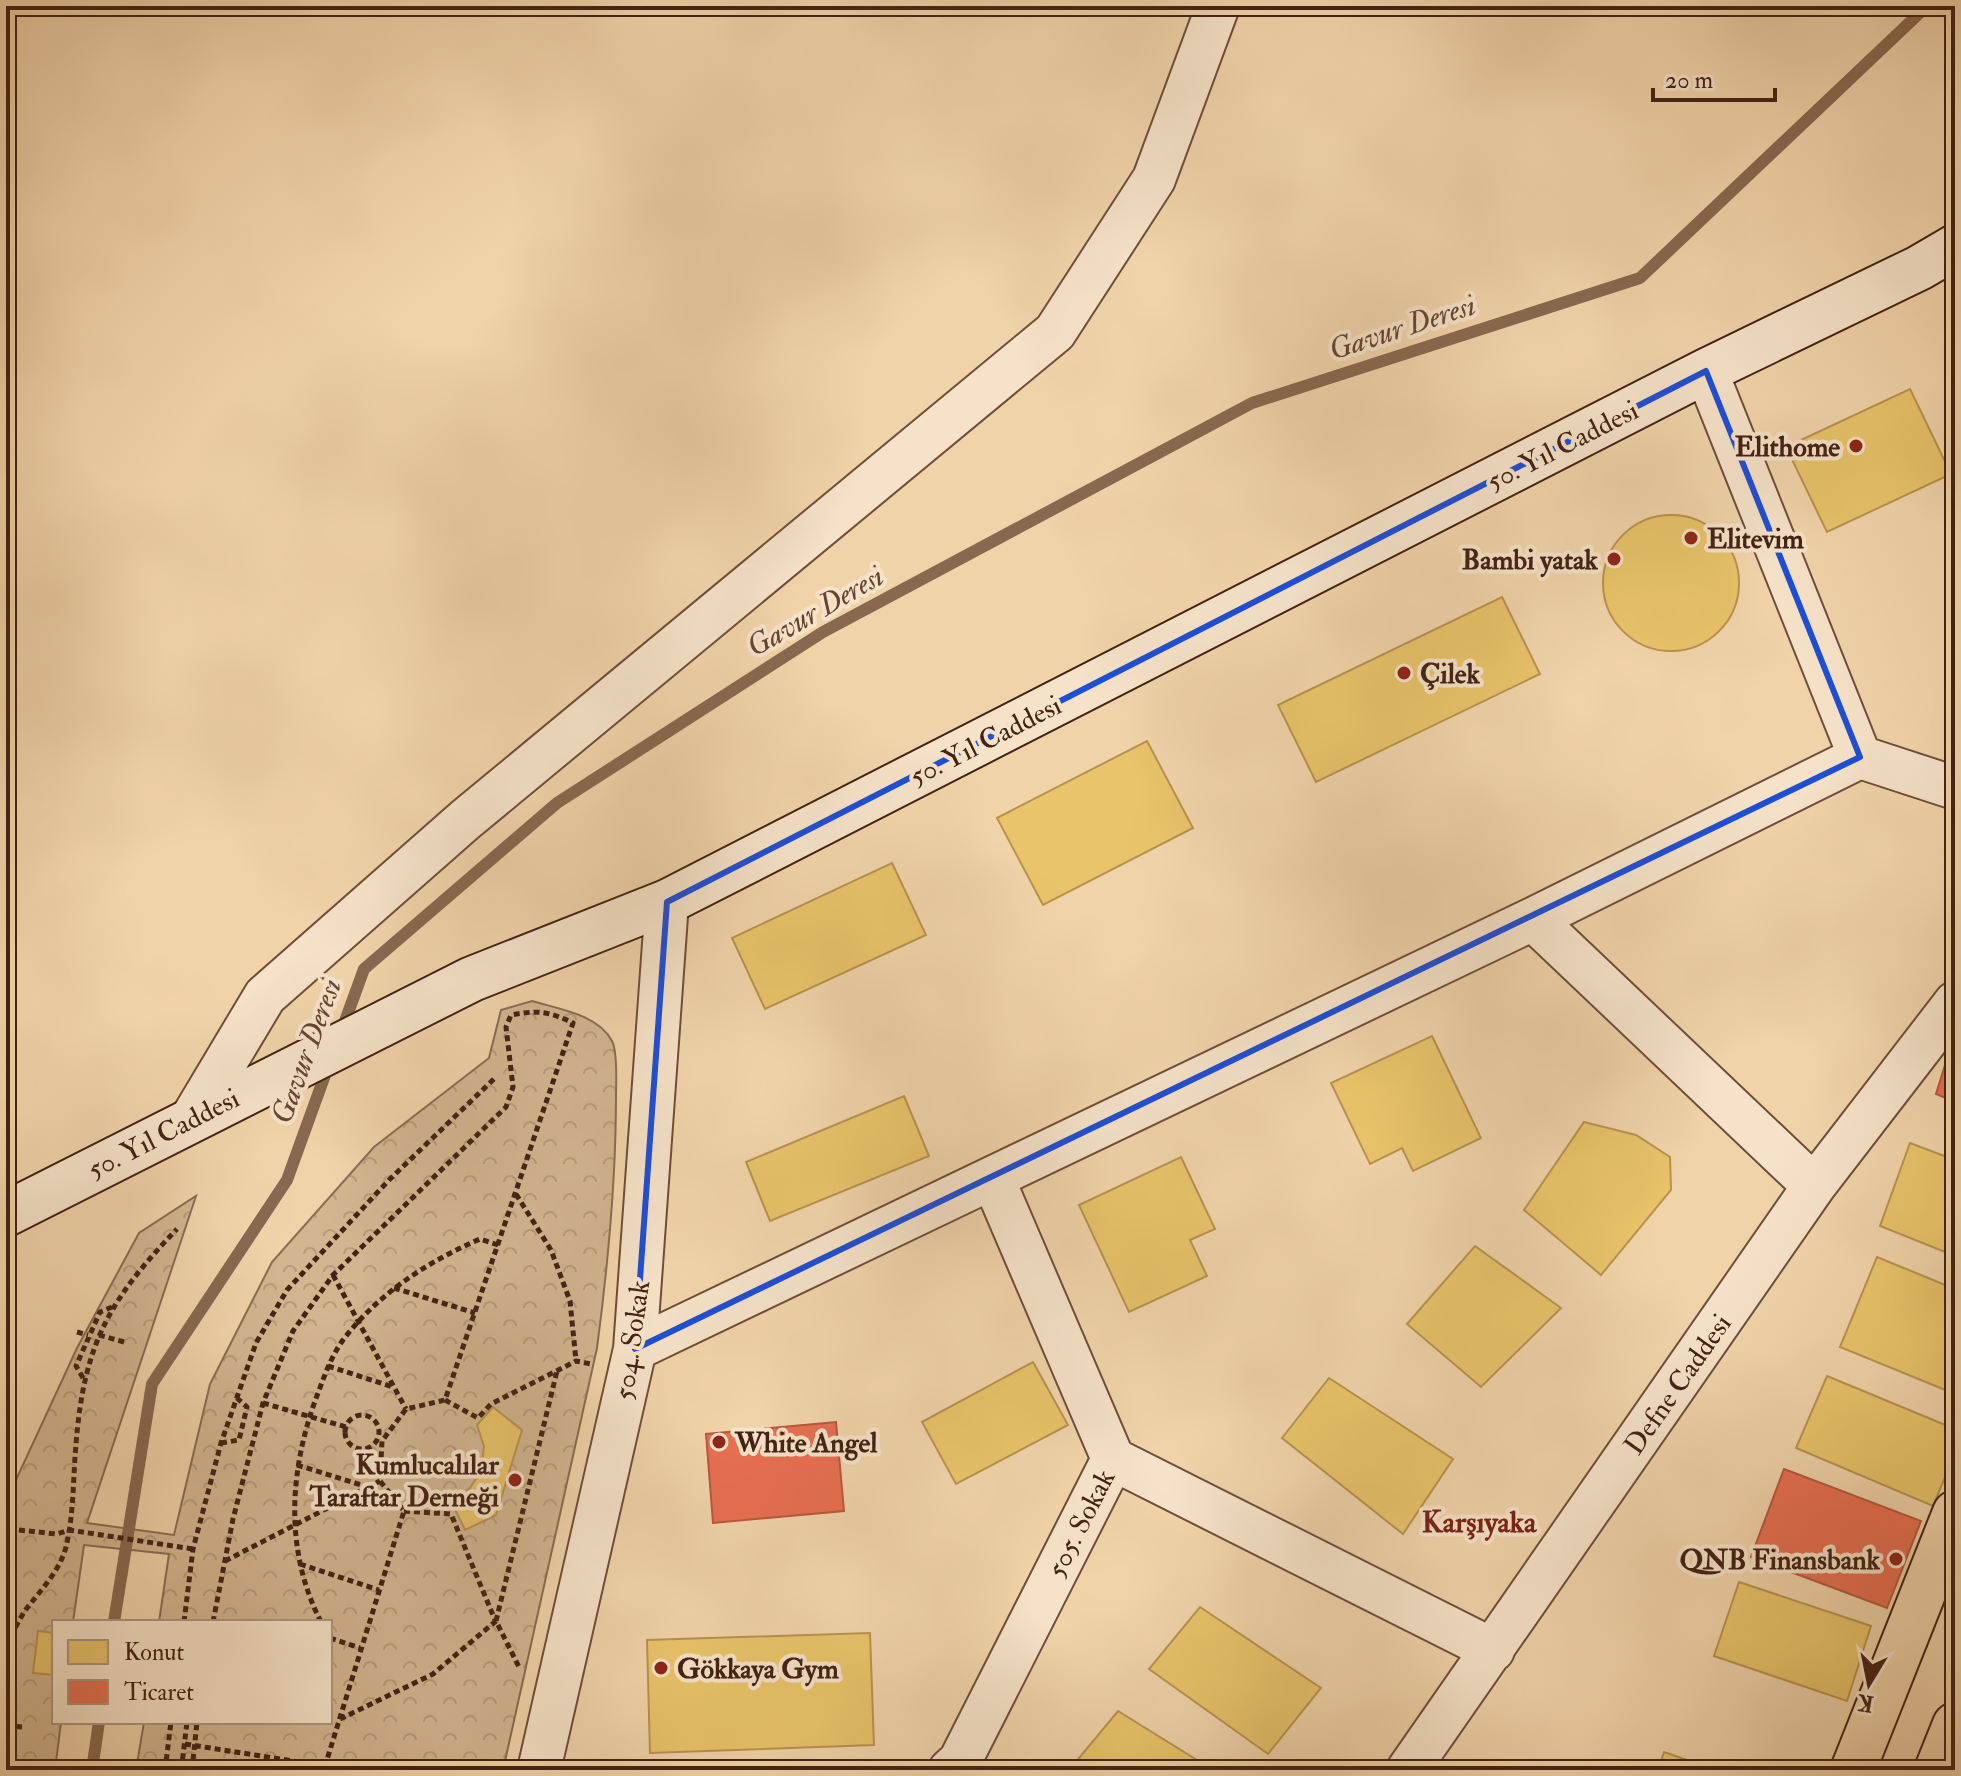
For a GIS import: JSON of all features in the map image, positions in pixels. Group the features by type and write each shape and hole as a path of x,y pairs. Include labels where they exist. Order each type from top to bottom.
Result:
{"highway":[{"path":"1853,1770 1955,1513"},
{"path":"1937,1770 1955,1725"}],"main road":[{"name":"50. Yıl Caddesi","path":"6,1214 472,979 667,902 1706,371 1919,268 1955,247"}],"street":[{"path":"192,1118 265,996 465,820 1055,332 1154,179 1218,6"},
{"path":"1706,371 1860,757"},
{"path":"633,1361 993,1179 1533,919 1860,757 1955,788"},
{"name":"504. Sokak","path":"539,1770 633,1361 667,902"},
{"path":"1533,919 1814,1186"},
{"name":"Defne Caddesi","path":"1408,1770 1814,1186 1955,1003"},
{"name":"505. Sokak","path":"950,1770 960,1761 1113,1459 993,1179"},
{"path":"1113,1459 1493,1650"}],"path":[{"path":"213,1620 263,1403 293,1331 333,1275 506,1107 513,1087 506,1027 511,1015 550,1012 573,1023 445,1400"},
{"path":"184,1620 193,1549 221,1443 256,1343 287,1290 389,1180 495,1078"},
{"path":"516,1193 551,1250 570,1301 576,1361"},
{"path":"6,1645 25,1611 48,1583 66,1550 84,1379 99,1335 113,1307 143,1265 177,1229"},
{"path":"320,1620 308,1596 300,1564 296,1525 297,1465 300,1446 328,1366 343,1340 359,1323 394,1288 427,1264 480,1239 498,1245"},
{"path":"333,1275 406,1409"},
{"path":"394,1288 475,1313"},
{"path":"84,1379 76,1366 88,1335 100,1312 113,1307"},
{"path":"77,1332 88,1335"},
{"path":"99,1335 124,1342"},
{"path":"560,1677 518,1667 451,1514 404,1511 380,1481 380,1440 378,1428 368,1416 352,1418 346,1427 346,1438 353,1447 364,1449 380,1440 406,1409 445,1400 478,1418 491,1404 576,1361 633,1361"},
{"path":"328,1366 394,1387"},
{"path":"339,1720 433,1674 496,1621 557,1371"},
{"path":"221,1443 239,1440 247,1407 237,1398"},
{"path":"263,1403 346,1427"},
{"path":"243,1423 257,1426"},
{"path":"297,1465 369,1487"},
{"path":"225,1561 380,1481"},
{"path":"325,1766 404,1511"},
{"path":"9,1529 57,1534 69,1530 193,1549"},
{"path":"300,1564 379,1590"},
{"path":"332,1639 360,1648"},
{"path":"171,1724 167,1770 182,1764 187,1724"},
{"path":"192,1770 197,1724"},
{"path":"6,1726 23,1727"},
{"path":"185,1744 350,1770"}],"highlighted area":[{"path":"1706,371 1860,757 635,1349 667,902"}],"green space":[{"path":"532,1001 565,1010 597,1024 612,1041 616,1068 615,1159 597,1348 503,1770 231,1770 205,1766 204,1770 136,1770 144,1724 332,1724 332,1620 159,1620 169,1554 84,1545 73,1620 52,1620 52,1724 61,1724 55,1770 6,1770 6,1505 77,1348 139,1233 196,1196 87,1523 174,1535 210,1384 272,1262 374,1147 489,1058 501,1010"}],"building: Konut":[{"path":"1910,389 1951,474 1827,532 1786,447"},
{"path":"1671,515 1697,520 1719,535 1734,557 1739,583 1734,609 1719,631 1697,646 1671,651 1645,646 1623,631 1608,609 1603,583 1608,557 1623,535 1645,520"},
{"path":"1502,597 1540,674 1316,782 1278,705"},
{"path":"1147,741 1193,828 1043,905 997,818"},
{"path":"892,863 926,935 765,1009 732,938"},
{"path":"1432,1036 1481,1138 1413,1171 1402,1148 1370,1164 1331,1083"},
{"path":"904,1096 929,1156 770,1221 746,1162"},
{"path":"1584,1122 1636,1135 1670,1157 1671,1190 1601,1275 1524,1210"},
{"path":"1910,1143 1955,1160 1955,1256 1880,1226"},
{"path":"1181,1157 1215,1229 1190,1240 1207,1276 1129,1312 1079,1205"},
{"path":"1475,1246 1561,1308 1481,1387 1407,1324"},
{"path":"1877,1257 1955,1289 1955,1394 1840,1347"},
{"path":"1033,1362 1068,1425 956,1484 922,1422"},
{"path":"1827,1376 1955,1429 1955,1453 1933,1506 1796,1448"},
{"path":"1329,1378 1453,1459 1403,1534 1282,1438"},
{"path":"493,1407 522,1430 496,1515 465,1530 452,1503 470,1488 481,1471 484,1446 477,1425"},
{"path":"1739,1582 1871,1626 1847,1701 1714,1656"},
{"path":"1200,1607 1321,1688 1268,1754 1149,1669"},
{"path":"38,1631 52,1633 52,1675 33,1673"},
{"path":"870,1633 874,1745 650,1753 647,1640"},
{"path":"1118,1711 1213,1770 1069,1770"},
{"path":"1664,1752 1716,1770 1658,1770"}],"building: Ticaret":[{"path":"1955,1033 1955,1102 1936,1094"},
{"path":"836,1422 844,1511 713,1523 706,1434"},
{"path":"1784,1469 1921,1521 1887,1608 1751,1557"}],"waterway":[{"name":"Gavur Deresi","path":"341,1032 364,969 557,803 823,632 1252,403 1640,278 1927,6"},
{"name":"Gavur Deresi","path":"114,1620 152,1384 287,1180 329,1064"},
{"name":"Gavur Deresi","path":"92,1770 99,1724"}],"place":[{"name":"Elithome","path":"1856,446"},
{"name":"Elitevim","path":"1691,538"},
{"name":"Bambi yatak","path":"1614,559"},
{"name":"Çilek","path":"1404,673"},
{"name":"White Angel","path":"719,1442"},
{"name":"Kumlucalılar Taraftar Derneği","path":"515,1480"},
{"name":"QNB Finansbank","path":"1896,1559"},
{"name":"Gökkaya Gym","path":"661,1668"}],"district":[{"name":"Karşıyaka","path":"1479,1522"}]}
